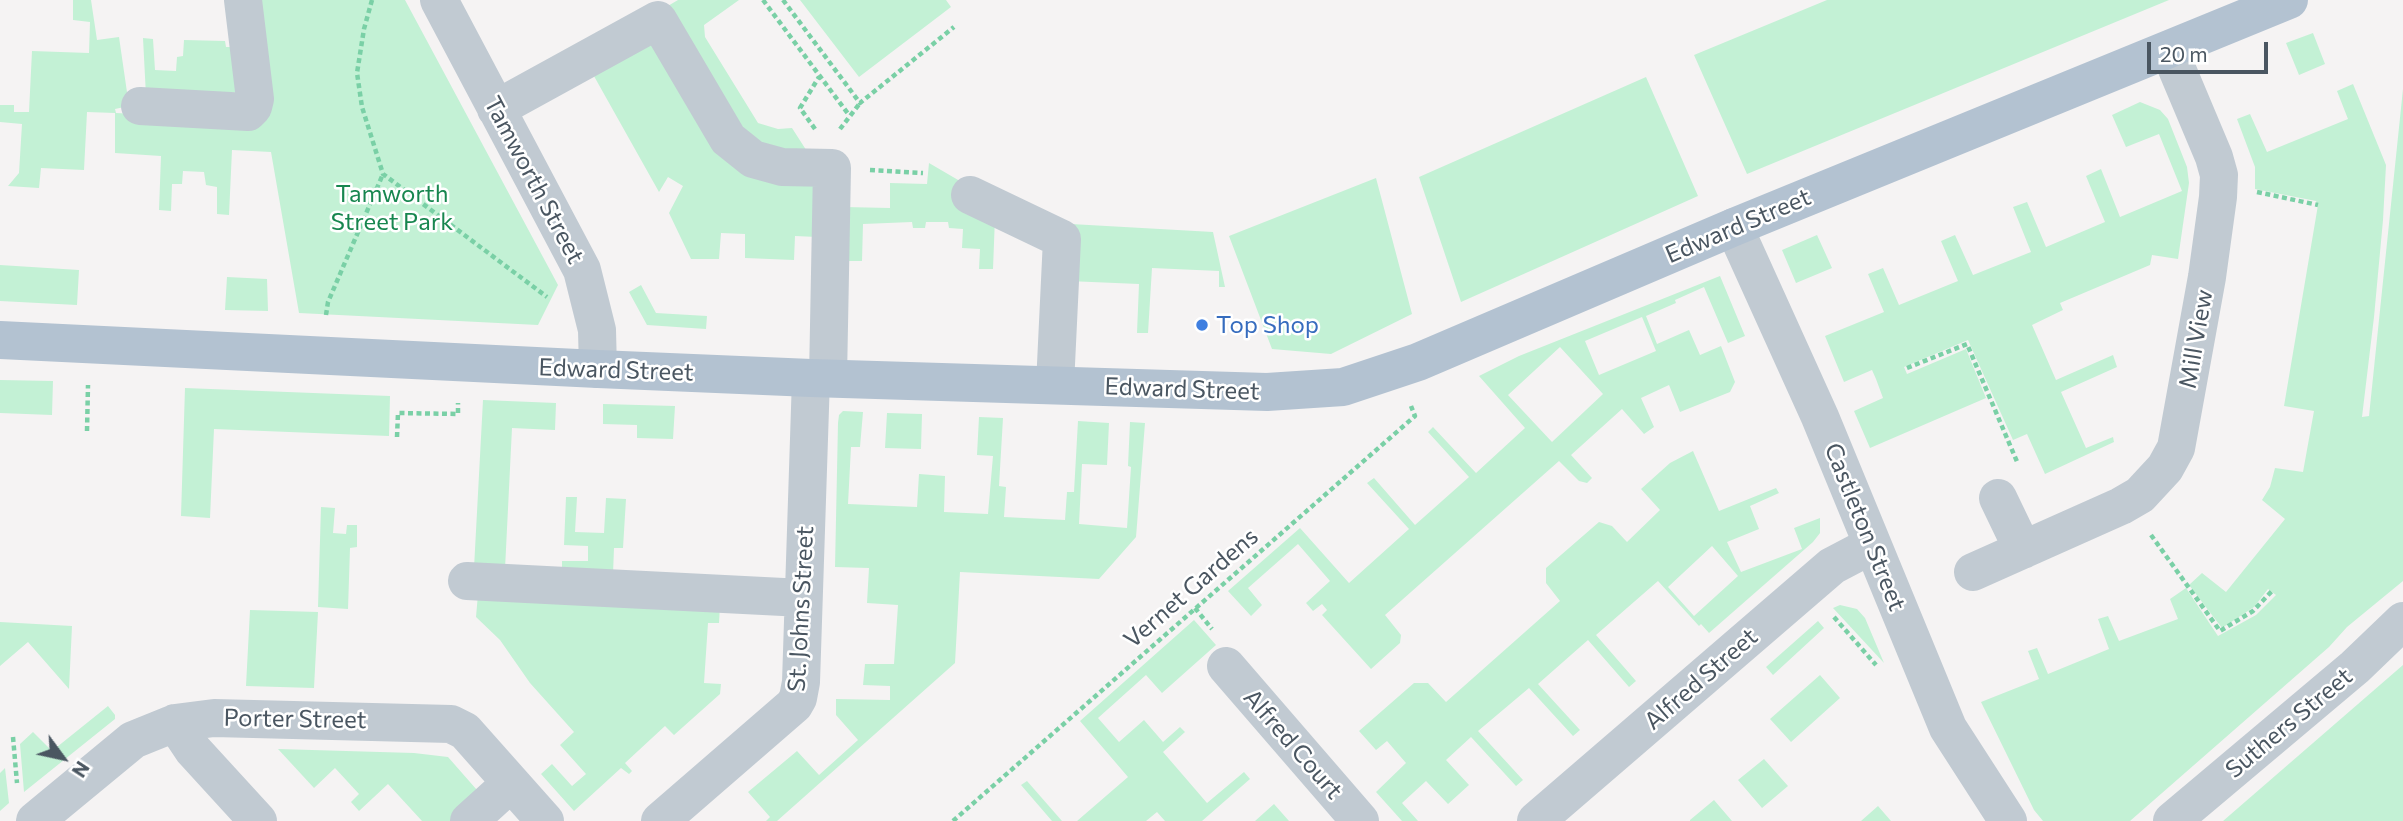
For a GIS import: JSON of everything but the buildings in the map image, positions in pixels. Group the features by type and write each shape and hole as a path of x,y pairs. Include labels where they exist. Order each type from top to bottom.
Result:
{"main road":[{"name":"Edward Street","path":"0,340 819,378 1267,391 1343,387 1397,369 1734,227 2289,0"}],"street":[{"path":"140,106 248,112 254,107 243,0"},
{"name":"Tamworth Street","path":"439,0 582,270 597,330 597,369"},
{"path":"496,109 658,20 728,139 754,159 782,167 830,157"},
{"name":"Mill View","path":"1973,572 2140,495 2165,468 2176,448 2207,278 2219,175 2169,50"},
{"name":"St. Johns Street","path":"660,821 794,705 801,681 803,598 819,378 830,157"},
{"path":"970,195 1062,239 1055,385"},
{"name":"Castleton Street","path":"1734,227 1820,417 1948,728 2008,821"},
{"path":"2009,483 2024,550"},
{"name":"Alfred Street","path":"1536,821 1832,566 1872,545"},
{"path":"467,581 803,598"},
{"name":"Suthers Street","path":"2172,821 2355,667 2403,621"},
{"name":"Alfred Court","path":"1226,667 1360,821"},
{"name":"Porter Street","path":"26,805 133,740 175,723 214,718 430,722 451,724 466,732 545,821"},
{"path":"175,723 193,750 258,821"},
{"path":"470,821 511,783"}],"path":[{"path":"372,0 357,73 362,107 383,174 556,303"},
{"path":"763,0 849,115"},
{"path":"783,0 860,103"},
{"path":"830,157 849,115 860,103 954,27"},
{"path":"820,77 800,108 830,157 923,173"},
{"path":"325,323 328,302 383,174"},
{"path":"2246,190 2318,205"},
{"path":"1907,368 1967,344 2009,483"},
{"name":"Vernet Gardens","path":"953,821 1415,416 1397,369"},
{"path":"87,431 89,373"},
{"path":"397,437 398,401"},
{"path":"398,413 458,414 459,403 447,403"},
{"path":"2148,531 2220,631 2253,611 2272,591"},
{"path":"1832,615 1883,674"},
{"path":"13,737 26,805"}],"green space":[{"name":"Tamworth Street Park","path":"73,0 91,0 97,40 119,37 129,106 115,109 116,113 266,121 252,0 405,0 558,285 538,325 299,313 271,152 232,150 229,215 217,214 217,187 206,185 204,172 183,171 182,184 172,184 171,211 159,210 161,156 115,153 115,113 87,112 84,170 41,168 39,188 8,186 19,173 22,124 0,122 0,105 14,105 14,112 29,112 32,51 89,53 90,22 73,20"},
{"path":"678,0 739,0 704,25 705,37 758,123 778,129 792,128 810,156 756,149 661,10"},
{"path":"800,0 946,0 951,7 859,77"},
{"path":"1827,0 2169,0 1747,174 1694,55"},
{"path":"654,32 693,102 818,183 817,237 795,236 794,260 745,258 745,234 721,233 719,259 691,259 669,213 683,186 668,177 659,192 590,69"},
{"path":"2313,33 2325,64 2299,75 2286,43"},
{"path":"143,38 153,39 155,70 176,71 177,57 183,56 184,40 225,41 226,47 232,47 246,92 146,96"},
{"path":"1646,77 1698,196 1461,302 1419,177"},
{"path":"2353,84 2386,165 2374,317 2362,417 2369,416 2403,89 2403,581 2347,627 2329,647 2130,821 2043,821 2034,810 1981,702 2039,679 2028,651 2037,648 2048,674 2109,649 2098,619 2108,616 2119,641 2178,619 2170,599 2186,588 2218,636 2256,615 2276,595 2268,589 2254,607 2222,628 2189,585 2202,573 2226,592 2285,519 2262,500 2270,487 2275,468 2303,472 2314,411 2284,406 2318,205 2316,201 2255,189 2255,167 2237,119 2250,114 2267,152 2348,119 2337,91"},
{"path":"2140,102 2160,110 2168,119 2187,167 2189,183 2178,259 2152,255 2150,265 2060,303 2063,310 2032,325 2056,380 2113,355 2117,367 2061,392 2086,448 2113,437 2114,442 2045,474 2027,434 2013,440 1968,340 1904,367 1907,374 1966,349 1986,398 1870,448 1854,411 1883,398 1876,379 1872,370 1844,382 1825,336 1884,312 1868,274 1883,268 1899,305 1958,281 1941,241 1955,235 1973,275 2031,252 2013,207 2027,202 2046,247 2105,222 2086,176 2101,169 2120,217 2182,191 2159,134 2126,147 2112,115"},
{"path":"929,163 965,184 995,217 993,269 979,269 980,249 962,248 963,229 949,228 948,222 926,222 925,228 913,228 912,222 863,224 862,261 843,261 844,207 890,208 890,183 927,184"},
{"path":"1376,178 1412,314 1331,354 1272,349 1229,236"},
{"path":"1071,224 1213,232 1225,287 1219,287 1219,271 1152,268 1148,333 1137,333 1139,284 1068,281"},
{"path":"1817,235 1832,268 1796,283 1782,250"},
{"path":"0,265 79,270 77,305 0,301"},
{"path":"1720,276 1745,336 1728,343 1704,287 1646,316 1657,344 1689,330 1700,355 1721,346 1735,382 1730,392 1680,412 1669,385 1641,398 1654,427 1644,434 1622,409 1571,455 1592,478 1587,483 1579,481 1559,461 1385,615 1401,635 1400,643 1371,669 1322,615 1327,610 1322,604 1313,611 1306,603 1330,581 1298,544 1248,588 1262,605 1251,616 1228,591 1300,528 1349,583 1409,529 1367,483 1374,478 1415,525 1469,477 1428,432 1433,427 1476,473 1525,428 1479,376 1519,356","holes":["1642,317 1656,351 1599,375 1585,341","1560,347 1603,394 1552,442 1508,395"]},
{"path":"227,277 267,279 268,311 225,310"},
{"path":"641,285 656,313 707,316 706,329 647,325 629,292"},
{"path":"0,380 53,381 52,415 0,413"},
{"path":"185,388 390,396 389,436 214,429 210,518 181,516"},
{"path":"483,400 556,403 555,430 512,428 505,569 474,568"},
{"path":"603,404 675,406 673,439 637,438 637,425 603,424"},
{"path":"843,411 863,412 860,447 851,447 848,504 917,507 919,474 945,476 944,512 988,514 993,456 977,455 979,417 1003,418 999,486 1006,487 1004,517 1065,520 1067,492 1074,492 1078,421 1109,423 1107,465 1082,464 1079,524 1127,528 1131,467 1128,466 1130,422 1145,423 1136,537 1099,579 960,572 955,663 777,821 766,821 770,817 748,792 797,751 819,775 858,740 836,715 836,699 890,700 890,686 863,685 865,664 894,664 898,605 867,603 869,568 835,567 838,423 839,415"},
{"path":"887,413 922,414 921,449 885,448"},
{"path":"1693,451 1719,511 1776,488 1779,493 1750,506 1759,529 1727,542 1741,572 1802,549 1794,528 1820,518 1820,533 1709,633 1701,624 1699,626 1658,581 1596,635 1636,681 1629,687 1588,640 1538,684 1580,730 1573,736 1529,688 1478,731 1523,780 1516,786 1471,737 1446,760 1469,785 1448,804 1426,781 1402,803 1418,821 1402,821 1376,792 1406,763 1387,741 1376,750 1359,731 1414,683 1428,683 1446,702 1560,601 1546,583 1546,568 1599,522 1612,526 1627,542 1660,510 1641,489 1670,463","holes":["1712,546 1738,576 1694,616 1668,587"]},
{"path":"566,497 577,497 575,532 604,533 606,498 626,499 623,548 614,548 613,574 562,572 562,561 588,561 588,546 564,545"},
{"path":"321,507 335,508 333,533 346,534 347,525 357,525 357,547 350,548 348,609 318,607"},
{"path":"478,594 720,605 719,623 708,623 704,683 721,684 720,694 674,735 665,726 625,763 632,771 629,774 621,768 574,811 541,774 552,764 572,786 586,774 560,745 574,732 530,683 500,640 476,617"},
{"path":"1840,605 1857,609 1865,618 1884,663 1833,608"},
{"path":"250,610 318,612 314,688 246,686"},
{"path":"1194,620 1216,645 1162,693 1146,675 1098,718 1119,742 1144,720 1163,742 1180,727 1185,732 1163,752 1207,803 1244,772 1250,779 1202,821 1165,821 1157,812 1146,821 1077,821 1128,777 1080,721"},
{"path":"1818,621 1824,628 1773,675 1766,667"},
{"path":"0,622 72,626 69,689 28,642 0,666"},
{"path":"2403,665 2403,821 2223,821"},
{"path":"1820,675 1840,698 1791,742 1770,719"},
{"path":"108,706 115,719 24,792 20,744 33,732 52,751"},
{"path":"278,749 414,753 448,757 484,798 459,821 422,821 388,784 359,811 351,802 359,794 335,768 314,788"},
{"path":"1764,759 1788,786 1762,808 1738,780"},
{"path":"5,768 9,803 0,811 0,773"},
{"path":"1027,781 1062,821 1052,821 1021,785"},
{"path":"1714,800 1732,821 1690,821 1690,820"},
{"path":"1274,804 1289,821 1255,821"},
{"path":"1878,806 1891,821 1861,821"}],"place":[{"name":"Top Shop","path":"1202,325"}]}
